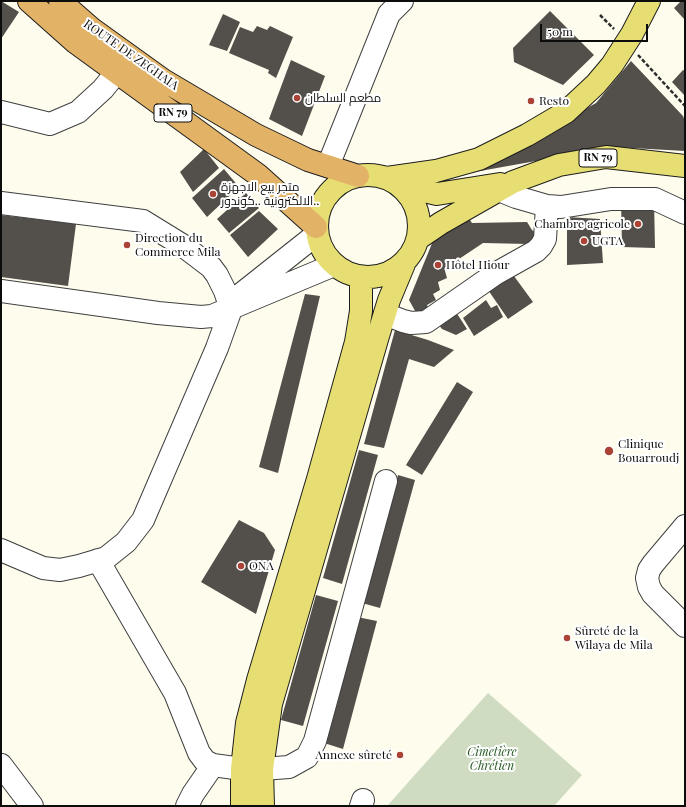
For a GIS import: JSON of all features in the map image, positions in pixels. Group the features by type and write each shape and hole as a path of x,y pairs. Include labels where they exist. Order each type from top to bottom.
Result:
{"highway":[{"name":"RN 79","path":"29,1 75,42 124,64 258,175 317,230"},
{"name":"ROUTE DE ZEGHAIA","path":"60,1 92,29 124,64 163,80 256,135 308,160 358,176"}],"main road":[{"path":"393,181 479,159 527,135 566,112 596,84 612,65 632,34 649,1"},
{"name":"RN 79","path":"419,231 441,222 506,186 559,165 606,157 685,166"},
{"path":"242,806 389,300 404,264 413,251 419,231 437,194 479,159"},
{"path":"404,264 391,273 376,277 361,277 346,273 334,265 324,254 318,241 318,212 324,199 333,188 344,180 358,176 372,175 437,194"},
{"path":"393,181 410,196 417,209 419,231"},
{"name":"RN 79","path":"437,194 506,186"},
{"path":"263,806 252,769 248,723 258,680 318,479 356,342 361,311 361,277"}],"street":[{"path":"328,166 392,6"},
{"path":"1,112 50,124 78,112 103,89 124,64"},
{"path":"506,186 516,197 547,206 562,207 610,199 655,199 685,213"},
{"path":"1,203 143,220 197,255 211,267 225,291 224,309 217,348 143,520 126,542 106,558 60,570 43,568 1,550"},
{"path":"385,314 411,323 426,322 495,274 536,251 545,239 547,206"},
{"path":"224,309 317,230"},
{"path":"1,291 158,313 202,317 334,265"},
{"path":"98,560 175,693 199,753 205,761 213,765 252,769 289,767 307,757 316,742 386,481"},
{"path":"685,526 653,564 649,570 647,578 649,587 653,594 685,626"},
{"path":"1,765 32,806"},
{"path":"187,806 193,794 213,765"}],"path":[{"path":"600,15 619,33"},
{"path":"634,50 685,106"}],"green space":[{"name":"Cimetière Chrétien","path":"488,693 582,775 554,806 387,806"}],"building":[{"path":"1,1 19,12 1,39"},
{"path":"681,1 685,1 685,20 674,8"},
{"path":"550,11 594,55 563,85 514,62 513,48"},
{"path":"223,14 240,22 227,51 209,45"},
{"path":"257,26 267,30 270,26 293,37 276,78 268,73 269,70 229,53 240,27 253,32"},
{"name":"مطعم السلطان","path":"291,60 325,76 302,136 269,119"},
{"path":"631,61 683,116 685,121 685,151 614,147 469,173 596,103"},
{"path":"683,70 685,71 685,96 672,82"},
{"path":"204,149 219,168 193,192 180,172"},
{"path":"224,169 239,187 207,217 192,198"},
{"path":"246,193 259,208 229,233 217,219"},
{"name":"Chambre agricole","path":"621,200 654,200 655,248 622,247"},
{"path":"259,211 278,229 248,257 230,235"},
{"path":"1,215 76,224 68,286 1,277"},
{"name":"Hôtel Hiour","path":"468,217 472,223 527,222 532,230 543,238 529,244 483,243 453,263 452,268 445,271 447,278 438,282 440,290 433,294 436,300 427,305 430,313 419,318 409,300 437,231"},
{"name":"UGTA","path":"567,217 600,219 603,263 567,265"},
{"path":"511,272 533,302 508,319 486,287"},
{"path":"305,294 320,296 278,473 259,467"},
{"path":"486,300 491,308 497,305 503,317 474,336 463,318"},
{"path":"452,306 467,329 456,335 442,329 435,320"},
{"path":"395,330 454,350 434,367 409,359 384,448 364,444"},
{"path":"457,382 473,392 422,475 406,465"},
{"path":"359,450 378,455 342,584 323,578"},
{"path":"398,475 415,480 380,608 362,603"},
{"name":"ONA","path":"239,520 264,533 275,550 256,614 201,582"},
{"path":"316,595 338,601 303,726 281,720"},
{"path":"357,617 377,621 343,749 324,743"}],"place":[{"name":"مطعم السلطان","path":"297,98"},
{"name":"Resto","path":"531,101"},
{"name":"متجر بيع الاجهزة الالكترونية ..كوندور..","path":"213,194"},
{"name":"Chambre agricole","path":"638,224"},
{"name":"UGTA","path":"584,241"},
{"name":"Direction du Commerce Mila","path":"127,245"},
{"name":"Hôtel Hiour","path":"438,265"},
{"name":"Clinique Bouarroudj","path":"609,451"},
{"name":"ONA","path":"241,566"},
{"name":"Sûreté de la Wilaya de Mila","path":"567,638"},
{"name":"Annexe sûreté","path":"400,755"}]}
